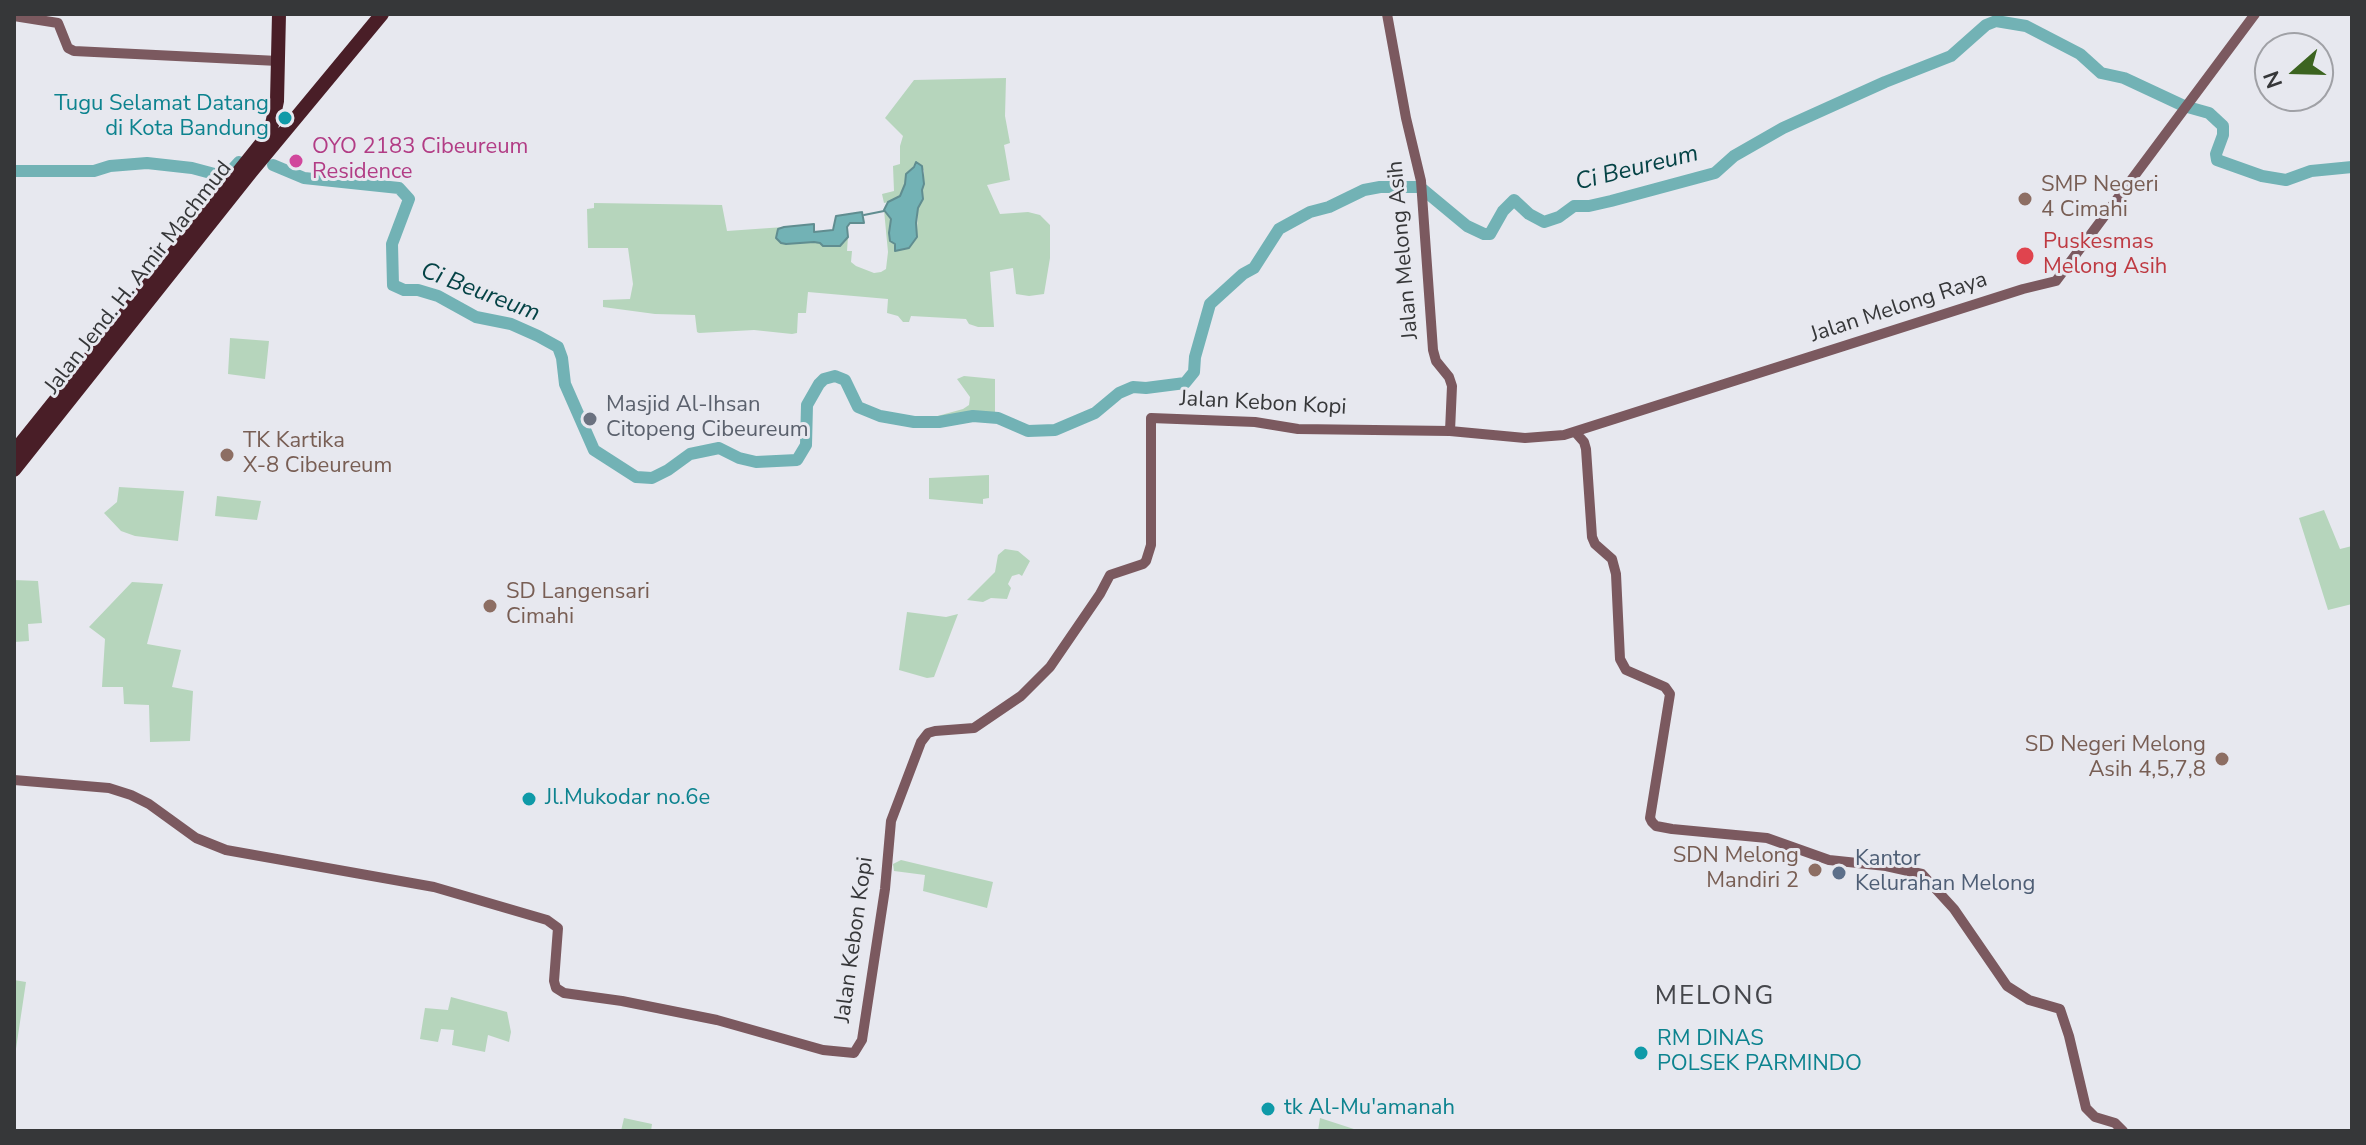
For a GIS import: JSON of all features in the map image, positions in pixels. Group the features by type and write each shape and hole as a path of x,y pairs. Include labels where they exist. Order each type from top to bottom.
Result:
{"highway":[{"path":"267,145 277,101 279,14"},
{"path":"277,101 288,107 298,103 369,14"},
{"path":"267,145 382,14"},
{"name":"Jalan Jend. H. Amir Machmud","path":"14,452 267,145"},
{"name":"Jalan Jend. H. Amir Machmud","path":"14,470 267,145"}],"main road":[{"name":"Jalan Melong Asih","path":"1387,14 1421,181 1433,350 1436,361 1452,386 1450,431"},
{"name":"Jalan Melong Raya","path":"1450,431 1525,438 1576,433 2056,281 2255,14"},
{"path":"14,16 55,21 62,30 68,48 74,51 278,61"},
{"name":"Jalan Kebon Kopi","path":"14,780 109,788 149,804 196,838 226,850 434,887 547,920 558,928 554,981 558,990 564,993 717,1020 823,1050 854,1053 862,1040 885,889 891,821 921,742 928,733 935,731 974,728 1021,696 1050,667 1110,575 1146,561 1151,545 1151,418 1240,421 1298,429 1450,431"},
{"path":"1576,433 1586,449 1592,537 1595,544 1612,559 1616,574 1620,659 1626,670 1665,687 1670,694 1650,818 1652,822 1672,829 1759,837 1829,860 1886,866 1922,874 1954,909 2011,990 2029,1000 2060,1009 2086,1108 2095,1117 2115,1123 2123,1131"}],"green space":[{"path":"1006,78 1005,116 1010,143 1004,145 1010,180 987,185 1000,214 1028,212 1040,215 1050,225 1050,258 1044,294 1016,294 1013,268 990,272 994,327 978,327 969,324 966,319 911,316 909,322 903,322 898,316 887,313 888,299 808,292 806,313 798,313 797,333 792,334 754,330 699,333 695,315 655,314 603,307 603,300 630,299 633,284 628,248 588,248 587,209 594,208 594,203 722,205 727,231 784,227 778,229 786,244 814,242 832,247 845,242 848,237 847,251 852,251 851,262 874,273 881,272 886,269 888,252 884,210 891,219 889,228 917,230 924,184 924,171 917,162 900,196 884,203 882,194 894,191 893,166 900,164 903,136 885,118 914,80"},
{"path":"230,338 269,341 265,379 228,374"},
{"path":"964,376 995,379 995,416 946,421 934,417 969,405 970,397 957,379"},
{"path":"989,475 989,498 983,499 983,504 929,499 929,478"},
{"path":"119,487 184,491 178,541 135,536 121,531 104,513 117,502"},
{"path":"217,496 261,501 257,520 215,516"},
{"path":"2324,510 2340,549 2352,546 2352,604 2328,610 2299,518"},
{"path":"1005,549 1018,551 1030,561 1022,576 1012,576 1007,599 967,600 995,572 998,555"},
{"path":"14,580 38,581 42,623 28,624 29,641 14,642"},
{"path":"132,582 163,584 147,644 181,650 172,687 193,691 190,741 150,742 149,705 124,704 123,687 102,687 105,639 89,627"},
{"path":"907,612 946,617 958,614 934,677 899,670"},
{"path":"901,860 993,882 987,908 923,891 925,875 894,871 893,864"},
{"path":"14,980 26,982 14,1062"},
{"path":"451,997 507,1012 511,1032 509,1042 488,1035 485,1052 452,1045 454,1030 441,1029 438,1042 420,1039 425,1008 448,1010"},
{"path":"624,1118 652,1124 651,1131 621,1131"},
{"path":"1320,1118 1360,1131 1318,1131"}],"water":[{"path":"916,162 922,166 924,184 916,223 917,237 909,248 895,251 889,233 891,219 884,210 888,202 900,196 906,174"},
{"path":"862,212 864,223 850,223 847,227 848,237 840,246 823,246 814,242 786,244 776,238 778,229 784,227 814,224 814,232 833,230 836,216"}],"waterway":[{"name":"Ci Beureum","path":"273,165 304,178 399,188 409,199 392,244 393,285 438,296 476,317 511,324 558,347 565,384 594,450 636,477 652,478 690,454 719,448 756,462 797,460 806,445 807,405 819,384 835,376 845,380 858,407 880,416 914,422 939,422 973,416 998,418 1028,431 1055,430 1095,413 1119,393 1133,387 1185,383 1194,372 1195,357 1210,304 1254,268 1279,229 1310,212 1329,207 1364,190 1420,187 1467,226 1484,234 1490,234 1503,211 1514,200 1529,214 1544,222 1559,217 1574,206 1611,201 1715,173 1734,156 1783,128 1951,56 1986,25 1996,21 2026,26 2080,54 2101,73 2124,78 2184,106 2209,113 2223,126 2217,160 2262,176 2286,180 2311,171 2352,167"},
{"name":"Ci Beureum","path":"14,171 94,171 110,166 147,163 192,168 222,176 239,162"},
{"path":"864,215 884,211"}],"place":[{"name":"Tugu Selamat Datang di Kota Bandung","path":"285,118"},
{"name":"OYO 2183 Cibeureum Residence","path":"296,161"},
{"name":"SMP Negeri 4 Cimahi","path":"2025,199"},
{"name":"Puskesmas Melong Asih","path":"2025,256"},
{"name":"Masjid Al-Ihsan Citopeng Cibeureum","path":"590,419"},
{"name":"TK Kartika X-8 Cibeureum","path":"227,455"},
{"name":"SD Langensari Cimahi","path":"490,606"},
{"name":"SD Negeri Melong Asih 4,5,7,8","path":"2222,759"},
{"name":"Jl.Mukodar no.6e","path":"529,799"},
{"name":"SDN Melong Mandiri 2","path":"1815,870"},
{"name":"Kantor Kelurahan Melong","path":"1839,873"},
{"name":"RM DINAS POLSEK PARMINDO","path":"1641,1053"},
{"name":"tk Al-Mu'amanah","path":"1268,1109"}],"district":[{"name":"MELONG","path":"1715,998"}]}
